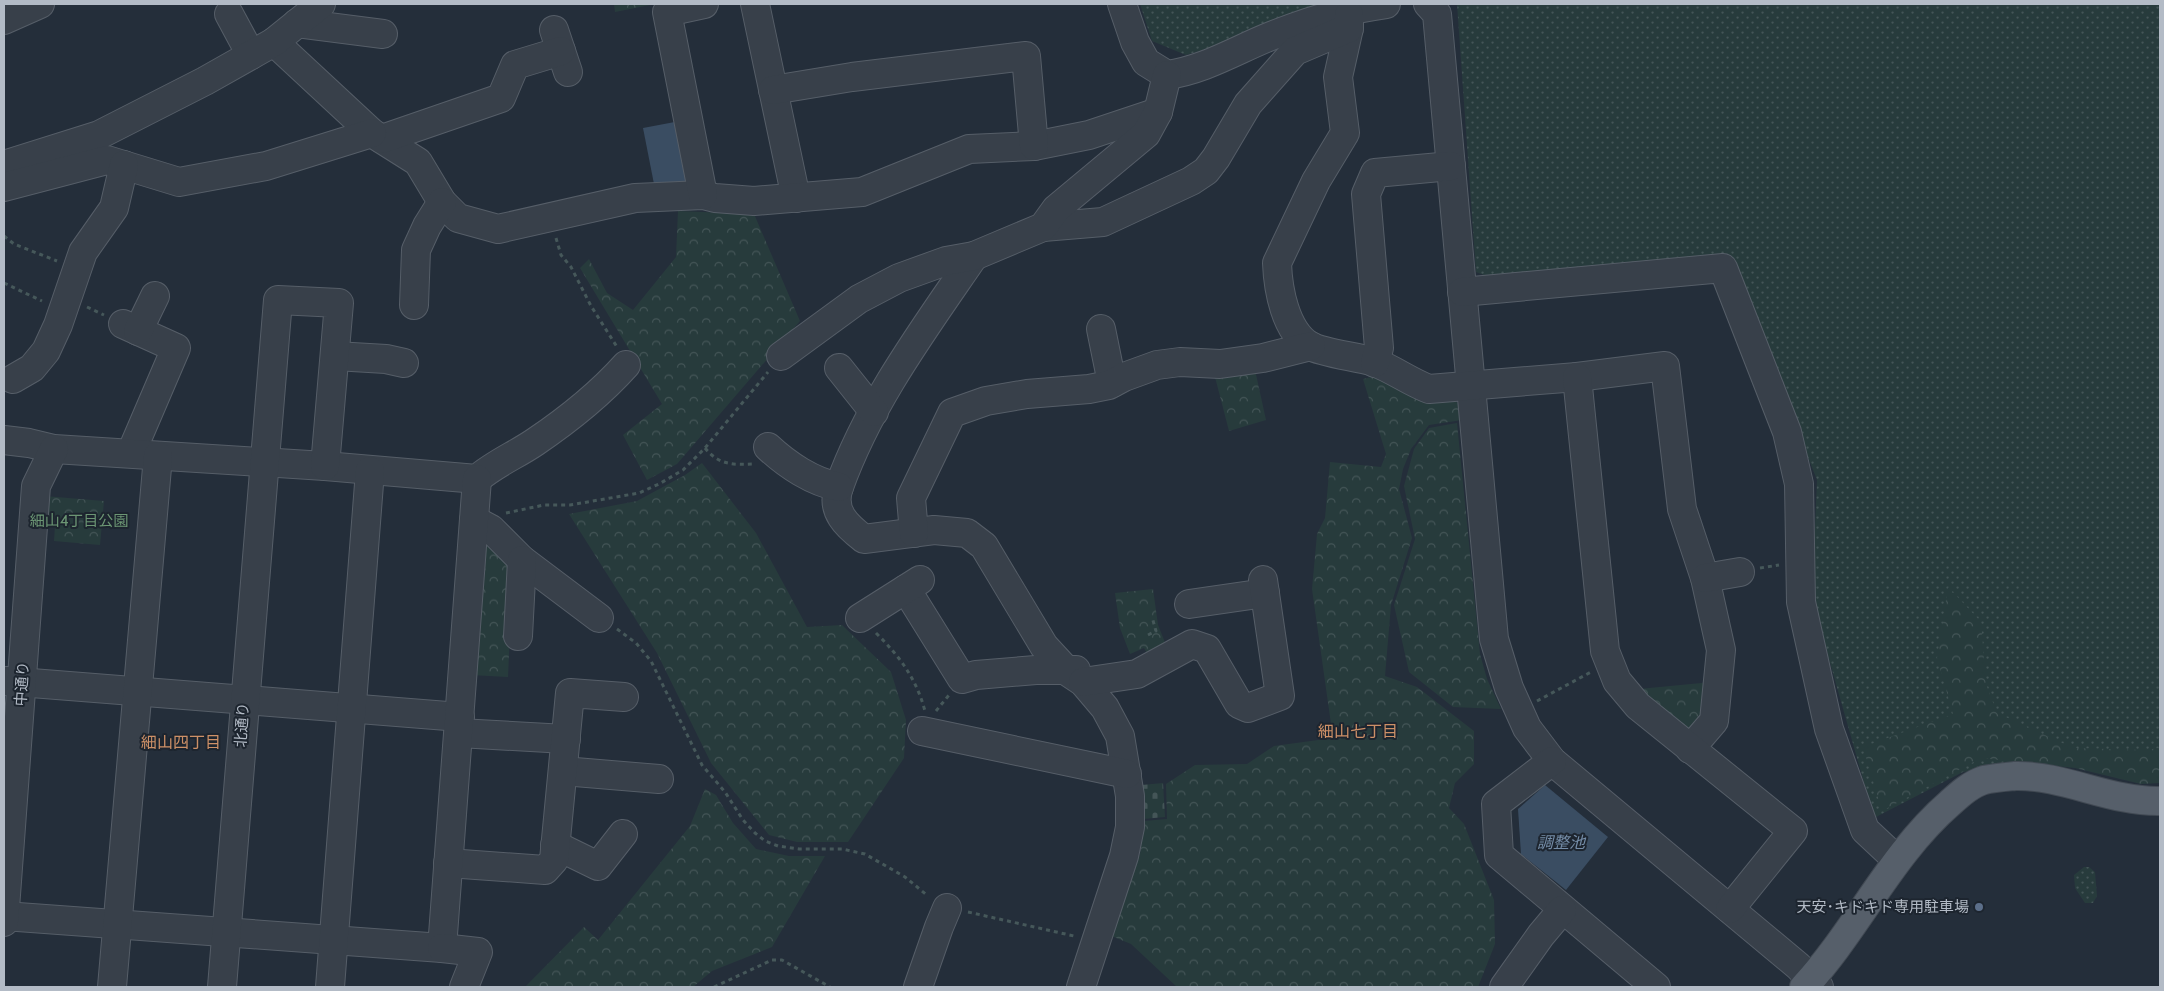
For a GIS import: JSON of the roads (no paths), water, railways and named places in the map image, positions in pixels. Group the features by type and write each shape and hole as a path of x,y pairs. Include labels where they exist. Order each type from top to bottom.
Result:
{"main road":[{"path":"1812,984 1897,860 1933,818 1963,791 1984,780 2015,776 2042,778 2128,800 2160,800"}],"street":[{"path":"4,20 38,4"},
{"path":"4,165 99,135 262,49 320,4"},
{"path":"703,195 667,12 704,4"},
{"path":"755,4 796,198"},
{"path":"1122,4 1135,42 1146,62 1167,75 1188,72 1272,35 1349,19"},
{"path":"781,356 860,299 898,278 946,261 974,256 1043,227 1103,222 1191,181 1206,171 1216,158 1248,104 1269,78 1295,51 1349,19 1386,4"},
{"path":"1428,4 1437,14 1494,639 1509,688 1527,728 1552,761 1730,909 1812,984"},
{"path":"229,14 262,49 377,136 418,162 442,202 458,218 498,228 635,198 703,195 714,198 754,200 862,192 969,149 1034,146 1089,135 1158,112"},
{"path":"1311,346 1296,331 1288,319 1277,275 1277,263 1316,181 1345,133 1338,77 1349,19"},
{"path":"297,23 384,34"},
{"path":"4,187 108,160 179,182 266,166 377,136 501,98 515,65 561,51"},
{"path":"773,90 852,77 1026,56 1034,146"},
{"path":"1043,227 1056,209 1146,134 1158,112 1167,75"},
{"path":"13,379 32,368 46,351 54,299 78,265 83,252 114,208 124,165"},
{"path":"1375,363 1379,348 1366,194 1376,173 1451,166"},
{"path":"414,305 416,250 427,226 442,202"},
{"path":"974,256 914,343 874,412 836,494 838,511 847,527 864,540 934,530 967,534 984,546 1044,646 1105,708 1120,736 1127,774 1130,827 1124,856 1081,987"},
{"path":"1462,292 1723,268 1787,432 1794,458 1799,484 1801,518 1799,560 1801,602 1829,729 1865,830 1897,860"},
{"path":"131,453 176,348 131,327 155,296"},
{"name":"北通り","path":"222,987 263,463 278,300 339,303 335,356"},
{"path":"1100,328 1112,383"},
{"path":"914,533 911,498 952,413 986,401 1027,394 1089,390 1157,366 1180,362 1220,364 1263,358 1311,346 1375,363 1410,382 1429,389 1470,384 1577,377 1665,366 1682,508 1705,578 1721,650 1714,721 1690,749"},
{"path":"325,466 335,356 386,359 404,363"},
{"path":"442,948 477,479 487,470 535,443 601,392 626,365"},
{"path":"838,368 874,412"},
{"path":"1577,377 1605,651 1617,681 1638,706 1793,831 1730,909"},
{"path":"4,440 54,449 325,466 477,479"},
{"path":"768,447 784,462 828,485 839,487"},
{"name":"中通り","path":"4,922 13,681 36,486 54,449"},
{"path":"112,987 158,456"},
{"path":"330,987 370,471"},
{"path":"474,520 491,529 522,560 546,576 570,598 599,618"},
{"path":"518,636 522,560"},
{"path":"1705,578 1740,572"},
{"path":"860,618 913,584 962,679 976,675 1036,670 1075,677 1137,674 1192,644 1207,649 1239,704 1248,708 1280,696 1264,586 1189,604"},
{"path":"1075,677 1131,660 1146,644"},
{"path":"13,681 352,708 566,739"},
{"path":"448,863 545,870 554,860 570,693 624,697"},
{"path":"926,728 1127,774"},
{"path":"1552,761 1496,804 1499,855 1562,910 1656,987"},
{"path":"562,771 659,779"},
{"path":"555,845 598,866 623,834"},
{"path":"918,987 947,908"},
{"path":"1504,987 1541,935 1562,910"},
{"path":"4,916 478,952 464,987"}],"water":[{"path":"680,121 690,184 654,184 643,128"},
{"name":"調整池","path":"1545,785 1608,837 1566,890 1521,854 1518,809"}],"place":[{"name":"天安･キドキド専用駐車場","path":"1979,907"}],"district":[{"name":"細山七丁目","path":"1358,731"},
{"name":"細山四丁目","path":"181,742"}],"park label":[{"name":"細山4丁目公園","path":"79,521"}]}
